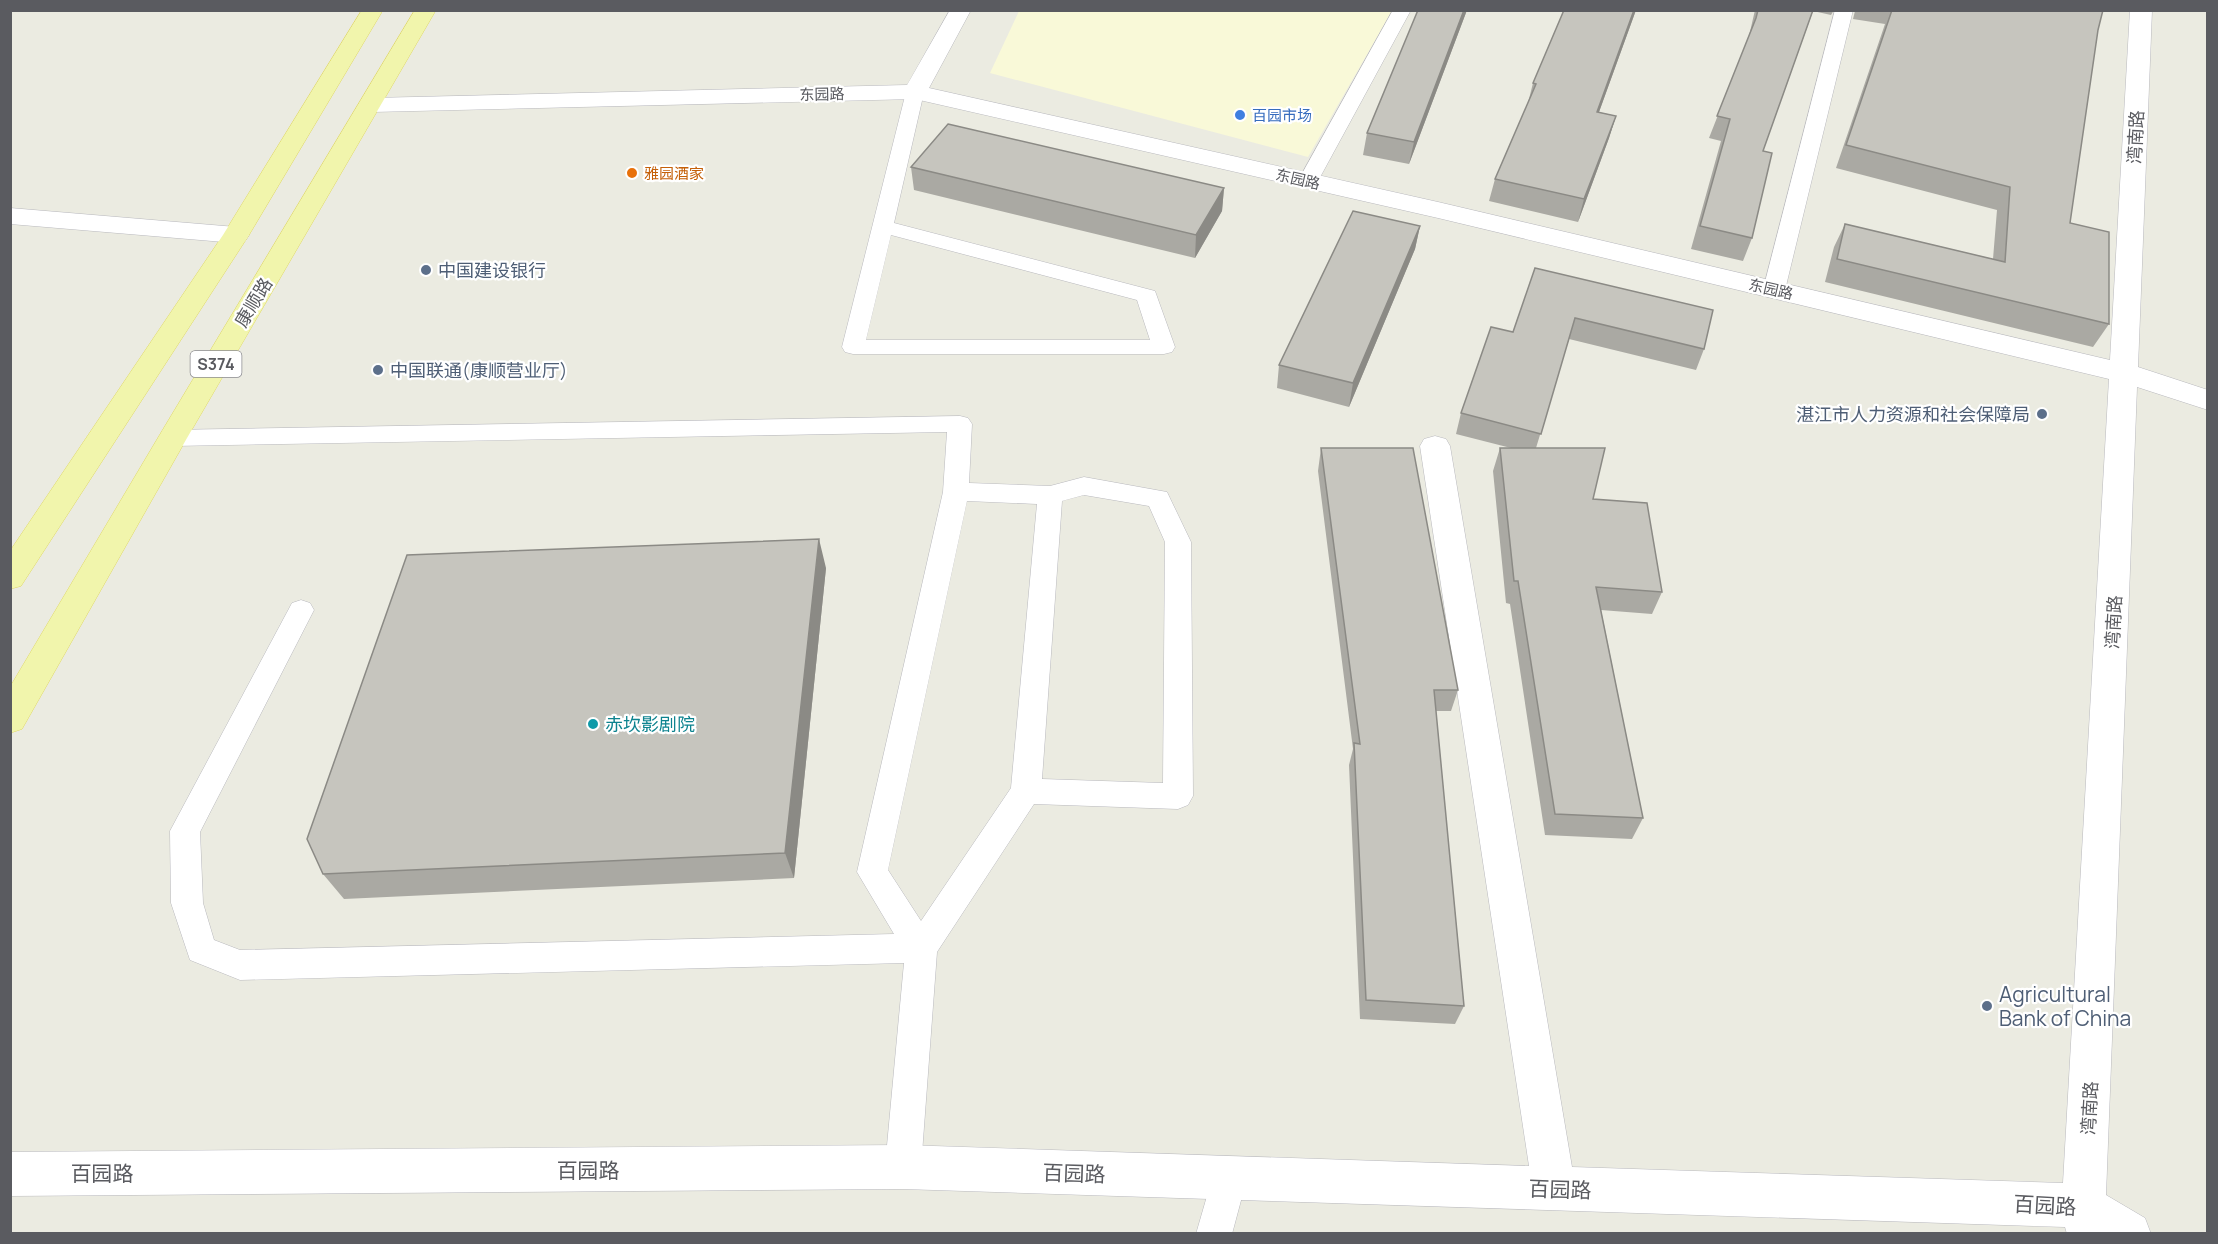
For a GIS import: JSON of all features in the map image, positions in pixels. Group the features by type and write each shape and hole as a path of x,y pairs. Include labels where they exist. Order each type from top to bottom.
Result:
{"main road":[{"name":"S374","path":"10,577 236,235 374,10"},
{"name":"康顺路","path":"10,719 172,438 372,105 426,10"}],"street":[{"path":"915,92 961,10"},
{"name":"湾南路","path":"2086,1220 2141,10"},
{"name":"东园路","path":"372,105 915,92 1308,181 2125,373 2208,400"},
{"path":"10,216 236,235"},
{"path":"1435,446 1554,1188"},
{"name":"百园路","path":"10,1174 903,1167 1554,1188 2086,1220 2129,1233"}],"lane":[{"path":"1308,181 1402,10"},
{"path":"1774,290 1844,10"},
{"path":"882,226 1147,296 1164,347 853,347 882,226 915,92"},
{"path":"172,438 960,424 956,492 872,872 921,948"},
{"path":"956,492 1050,495 1084,486 1158,498 1178,542 1178,796 1026,791"},
{"path":"903,1167 921,948 1026,791 1050,495"},
{"path":"301,610 185,831 187,903 201,950 240,965 921,948"},
{"path":"1214,1233 1228,1178"}],"shaded area":[{"name":"百园市场","path":"1019,10 1392,11 1308,157 990,73"}],"building":[{"path":"1418,10 1464,10 1414,142 1367,133"},
{"path":"1564,10 1634,10 1597,112 1616,116 1584,199 1495,179 1536,84 1533,83"},
{"path":"1758,10 1813,10 1763,151 1772,153 1752,238 1700,226 1730,119 1717,116"},
{"path":"1892,10 2103,10 2098,30 2070,223 2109,232 2109,324 1837,259 1845,224 2005,262 2010,187 1846,145"},
{"path":"948,124 1224,188 1196,235 911,167"},
{"path":"1353,211 1420,226 1353,383 1279,365"},
{"path":"1535,268 1713,310 1704,349 1575,318 1541,434 1461,413 1491,327 1513,332"},
{"path":"1321,448 1413,448 1458,690 1434,690 1464,1006 1366,1000 1354,743 1360,744"},
{"path":"1500,448 1605,448 1593,499 1647,503 1662,592 1596,587 1643,818 1555,814 1518,581 1514,581"},
{"name":"赤坎影剧院","path":"819,539 785,853 323,874 307,839 407,555"}],"place":[{"name":"百园市场","path":"1240,115"},
{"name":"雅园酒家","path":"632,173"},
{"name":"中国建设银行","path":"426,270"},
{"name":"中国联通(康顺营业厅)","path":"378,370"},
{"name":"湛江市人力资源和社会保障局","path":"2042,414"},
{"name":"赤坎影剧院","path":"593,724"},
{"name":"Agricultural Bank of China","path":"1987,1006"}]}
